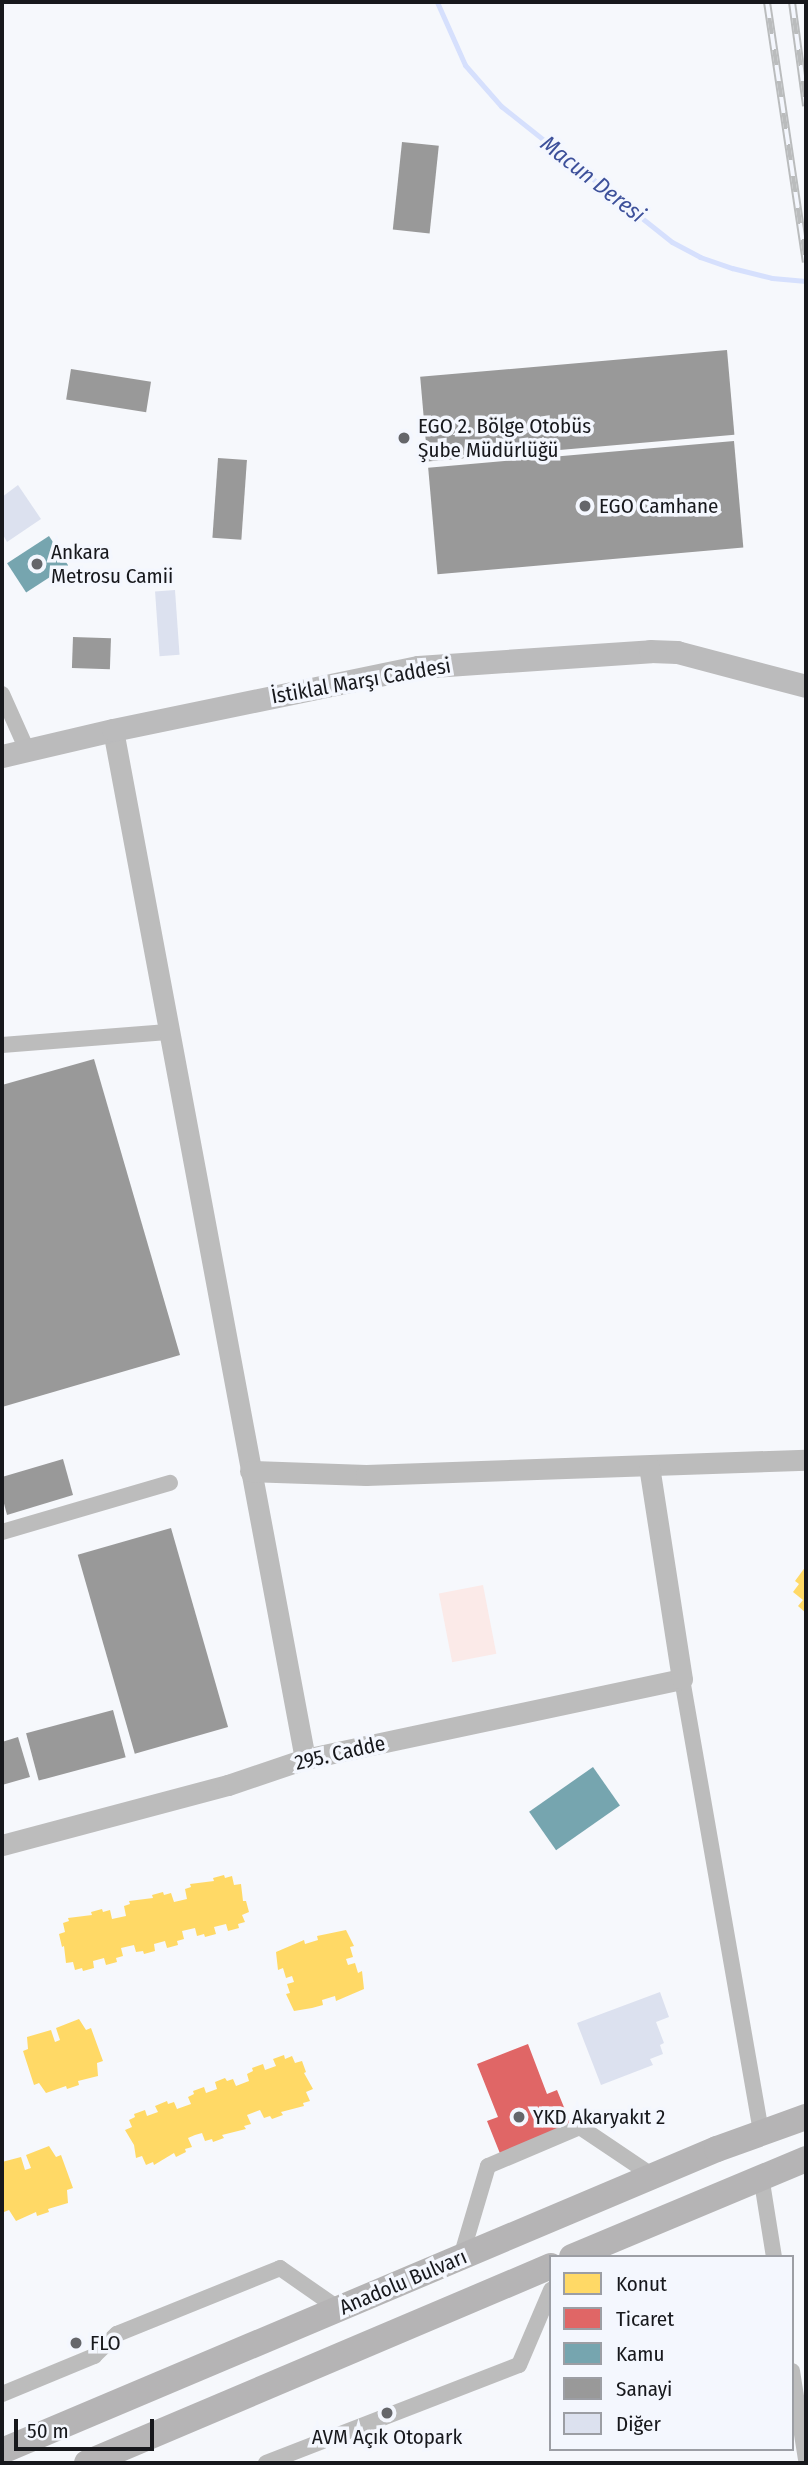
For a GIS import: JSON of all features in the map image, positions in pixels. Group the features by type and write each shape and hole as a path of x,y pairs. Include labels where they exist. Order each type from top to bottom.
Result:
{"main road":[{"name":"İstiklal Marşı Caddesi","path":"2,756 113,730 418,667 650,651 677,652 806,686"},
{"name":"Anadolu Bulvarı","path":"2,2451 653,2176 761,2132 806,2117"},
{"path":"577,2255 806,2159"},
{"name":"Anadolu Bulvarı","path":"87,2463 549,2267"}],"street":[{"path":"2,694 27,750"},
{"path":"113,730 167,1032 305,1759"},
{"path":"2,1045 167,1032"},
{"path":"250,1471 366,1475 649,1468 806,1460"},
{"path":"649,1468 682,1679 761,2132"},
{"path":"2,1532 170,1483"},
{"name":"295. Cadde","path":"2,1845 228,1785 305,1759 682,1679"},
{"path":"461,2257 488,2166 580,2127 653,2176"},
{"path":"761,2176 774,2255"},
{"path":"2,2395 94,2357 117,2333 280,2268 339,2309"},
{"path":"266,2463 519,2365 549,2295"},
{"path":"794,2384 806,2459"}],"shaded area":[{"path":"483,1585 496,1654 452,1662 439,1594"}],"building: Konut":[{"path":"806,1566 806,1613 798,1606 803,1600 793,1592 799,1584 795,1581"},
{"path":"224,1875 225,1878 232,1876 234,1885 241,1884 243,1901 246,1901 249,1912 242,1915 245,1922 238,1924 239,1928 228,1931 226,1924 214,1927 216,1934 205,1937 204,1934 197,1936 195,1928 182,1931 184,1939 177,1941 178,1945 167,1948 165,1941 154,1944 155,1951 144,1954 143,1951 136,1952 134,1945 121,1948 123,1956 116,1958 117,1962 106,1965 104,1958 93,1961 94,1968 83,1971 82,1968 75,1970 73,1962 66,1963 59,1934 65,1932 63,1923 69,1921 68,1918 92,1915 91,1912 102,1909 103,1912 110,1910 112,1919 126,1916 124,1906 130,1904 129,1901 153,1898 152,1895 163,1892 164,1895 171,1893 174,1902 187,1899 185,1889 191,1887 190,1884 214,1881 213,1878"},
{"path":"346,1930 354,1946 350,1947 353,1957 346,1959 348,1965 355,1963 358,1973 362,1971 364,1989 336,2001 335,1996 322,2000 323,2005 294,2011 286,1994 290,1993 287,1984 294,1982 292,1976 286,1978 283,1968 278,1970 276,1952 304,1940 305,1944 318,1940 317,1936"},
{"path":"79,2019 86,2030 91,2028 103,2061 97,2063 98,2076 78,2081 79,2085 67,2089 66,2086 46,2093 39,2083 34,2085 23,2051 28,2049 27,2037 51,2030 55,2042 60,2040 56,2028"},
{"path":"284,2055 285,2059 292,2056 295,2063 302,2061 306,2072 304,2073 313,2089 306,2092 310,2101 303,2103 304,2106 281,2112 283,2115 272,2119 270,2116 264,2118 260,2110 247,2115 251,2124 244,2126 246,2129 222,2135 224,2138 213,2142 212,2139 205,2141 202,2133 195,2135 188,2138 192,2147 185,2149 186,2152 176,2157 174,2153 154,2165 153,2162 146,2165 142,2156 136,2158 134,2145 125,2130 132,2127 129,2120 135,2117 134,2114 145,2110 147,2116 158,2112 155,2106 167,2101 168,2104 174,2102 177,2109 191,2104 188,2097 194,2094 193,2091 204,2087 206,2093 217,2089 215,2082 225,2078 227,2081 233,2079 236,2086 249,2081 247,2074 253,2071 252,2068 263,2064 265,2070 276,2066 273,2059"},
{"path":"49,2146 56,2157 61,2155 73,2188 67,2190 68,2203 48,2209 49,2212 37,2216 36,2212 16,2221 9,2210 4,2212 2,2206 2,2162 21,2157 25,2170 31,2168 26,2155"}],"building: Ticaret":[{"path":"528,2044 547,2094 557,2090 574,2132 503,2161 487,2121 498,2117 477,2064"}],"building: Kamu":[{"name":"Ankara Metrosu Camii","path":"49,536 68,565 26,593 7,563"},
{"path":"593,1767 620,1806 556,1850 529,1812"}],"building: Sanayi":[{"path":"402,142 439,146 430,233 393,230"},
{"path":"727,350 734,435 428,462 420,377"},
{"path":"71,369 151,382 146,412 66,400"},
{"name":"EGO Camhane","path":"734,441 743,548 437,574 428,468"},
{"path":"218,458 247,460 241,540 212,538"},
{"path":"73,637 111,638 110,669 72,668"},
{"path":"94,1059 180,1355 2,1407 2,1085"},
{"path":"63,1459 73,1495 7,1515 2,1496 2,1477"},
{"path":"171,1528 228,1727 135,1754 78,1555"},
{"path":"113,1710 126,1757 39,1781 26,1733"},
{"path":"18,1737 30,1777 2,1785 2,1742"}],"building: Diğer":[{"path":"18,485 41,519 7,542 2,533 2,497"},
{"path":"175,590 180,655 160,656 155,591"},
{"path":"660,1992 669,2017 656,2022 664,2043 660,2045 663,2054 650,2059 653,2065 601,2085 577,2023"}],"waterway":[{"name":"Macun Deresi","path":"437,2 465,65 501,106 672,242 700,257 732,268 772,278 806,281"}],"railway":[{"path":"767,2 806,262"},
{"path":"792,2 806,106"}],"place":[{"name":"EGO 2. Bölge Otobüs Şube Müdürlüğü","path":"404,438"},
{"name":"EGO Camhane","path":"585,506"},
{"name":"Ankara Metrosu Camii","path":"37,564"},
{"name":"YKD Akaryakıt 2","path":"519,2117"},
{"name":"FLO","path":"76,2343"},
{"name":"AVM Açık Otopark","path":"387,2413"}]}
